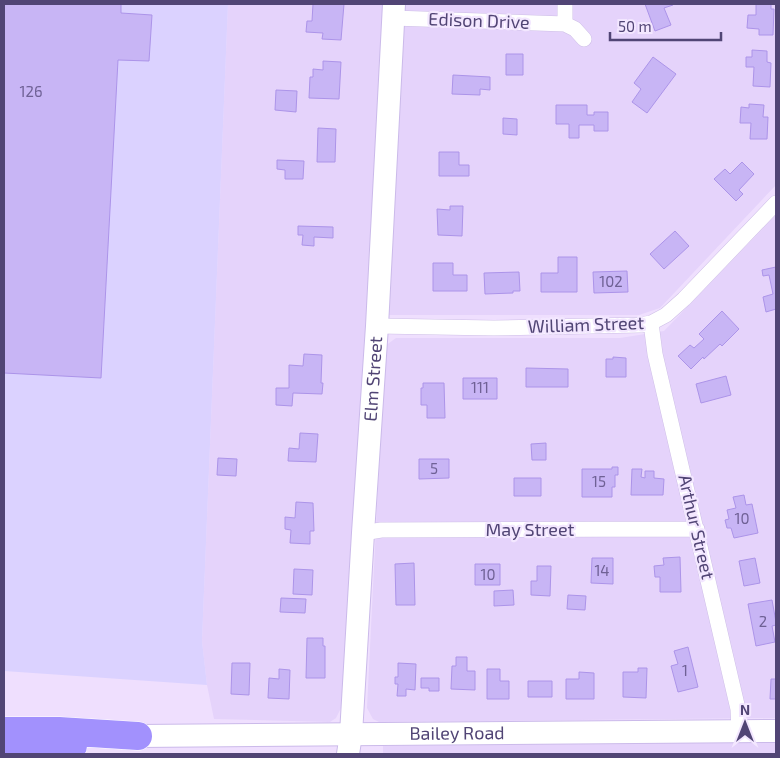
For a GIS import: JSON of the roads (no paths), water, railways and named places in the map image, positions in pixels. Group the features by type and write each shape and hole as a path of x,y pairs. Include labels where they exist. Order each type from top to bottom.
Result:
{"highway":[{"path":"4,731 59,731 138,736"},
{"path":"6,754 84,746 138,736"}],"street":[{"path":"566,4 565,24 575,29 584,39"},
{"name":"Edison Drive","path":"393,11 565,24"},
{"name":"Elm Street","path":"350,744 378,326 393,11"},
{"name":"William Street","path":"378,326 494,328 627,326 651,323 671,311 776,203"},
{"name":"Arthur Street","path":"651,323 656,354 738,709 739,731"},
{"name":"May Street","path":"363,533 391,530 697,529"},
{"name":"Bailey Road","path":"138,736 350,744 776,731"}]}
